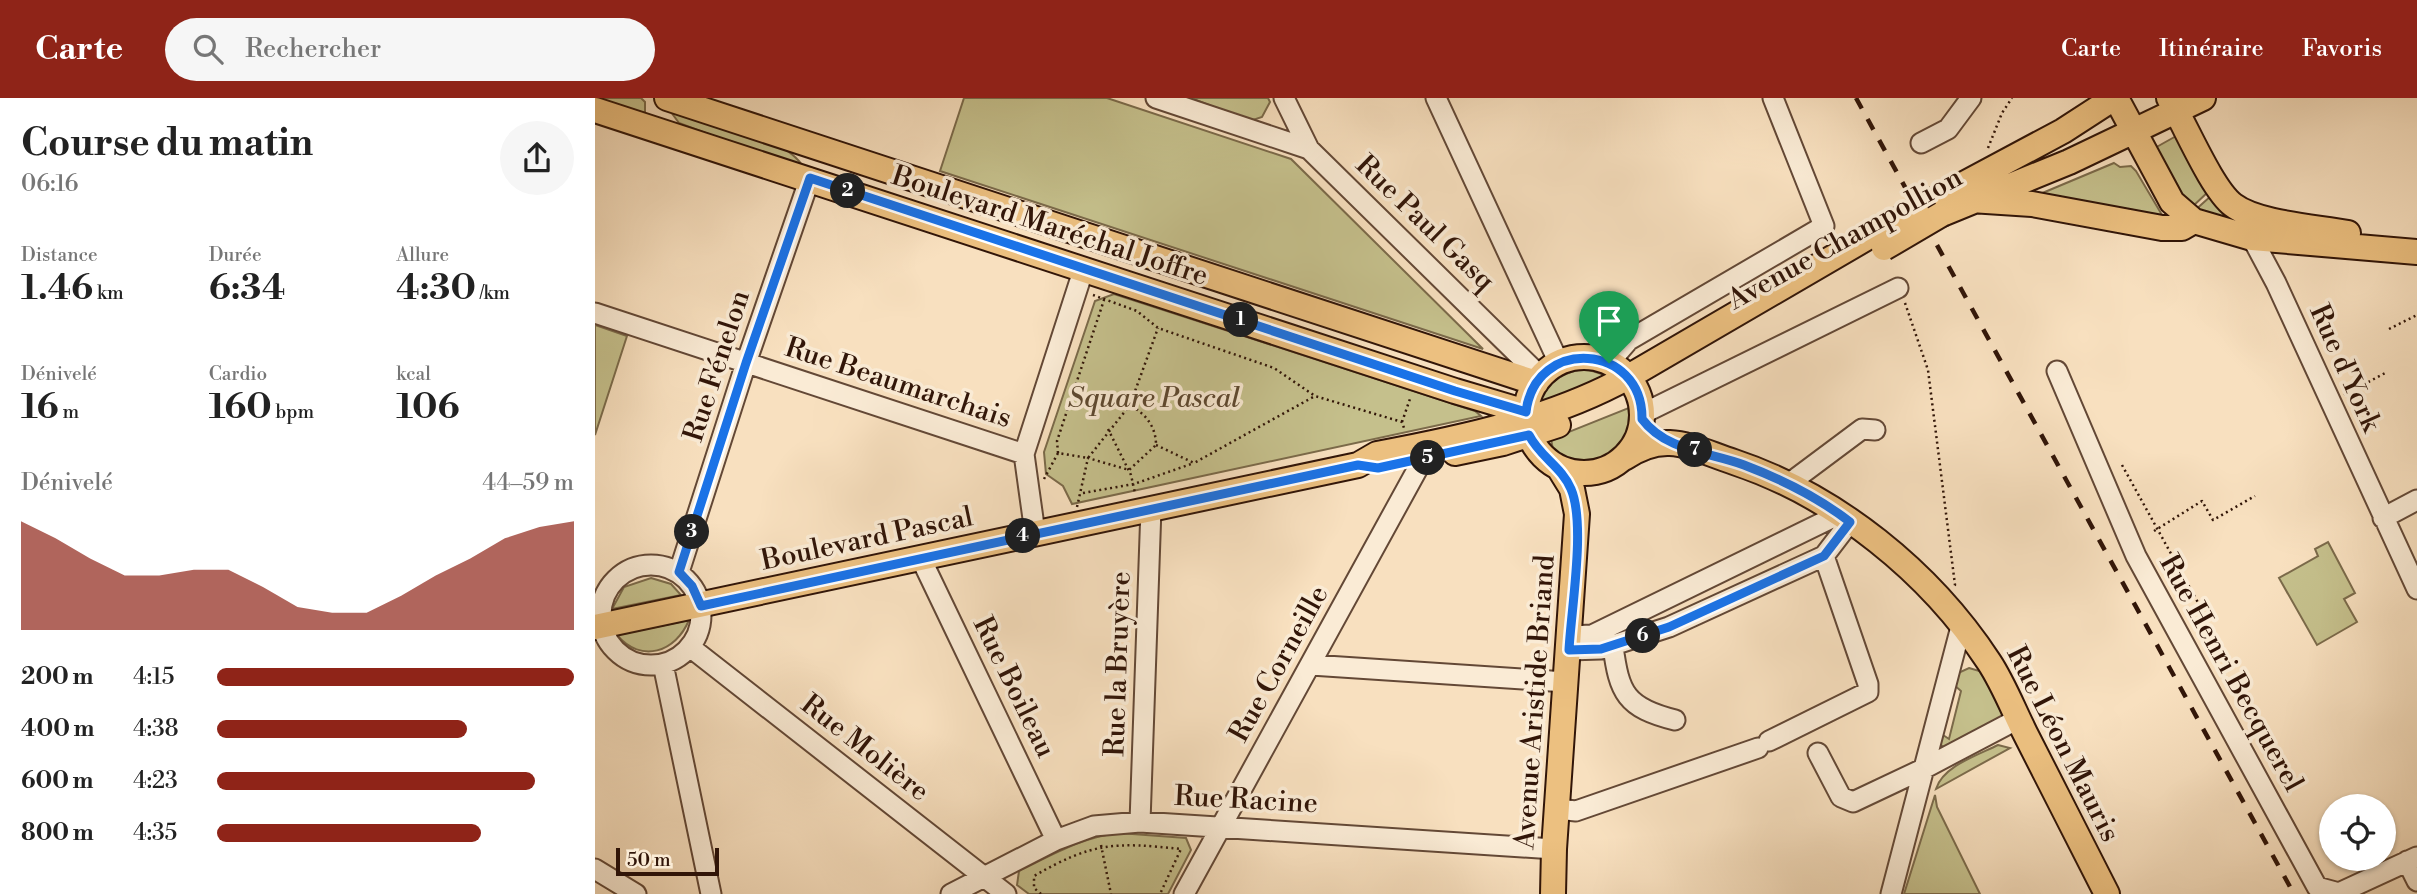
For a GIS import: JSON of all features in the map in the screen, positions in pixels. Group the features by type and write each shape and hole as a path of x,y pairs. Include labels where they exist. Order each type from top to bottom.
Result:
{"main road":[{"name":"Boulevard Maréchal Joffre","path":"667,98 1082,234 1545,374"},
{"path":"667,98 661,108 663,120 674,137"},
{"path":"2063,131 2074,98"},
{"path":"2115,98 2172,202 2194,221 2252,238 2283,231"},
{"name":"Avenue Champollion","path":"1527,422 1602,409 1632,393 2115,98"},
{"name":"Avenue Champollion","path":"1937,207 1971,200 2069,163 2133,130 2173,104 2203,98"},
{"path":"2173,104 2225,198 2245,212 2283,231 2410,251"},
{"name":"Boulevard Maréchal Joffre","path":"595,110 810,178 1078,274 1418,378 1527,422"},
{"path":"740,122 811,155 814,163 810,178"},
{"path":"1971,200 2032,204 2162,228 2182,228 2194,221"},
{"path":"1078,274 1082,234"},
{"path":"1581,357 1632,393 1665,442 1646,444 1602,471 1576,473 1559,468 1541,454 1527,422 1545,374 1581,357"},
{"path":"1624,458 1636,443 1632,393"},
{"name":"Boulevard Pascal","path":"598,627 1358,465 1377,454 1417,453 1527,422"},
{"name":"Rue Léon Mauris","path":"1665,442 1744,465 1787,485 1845,518 1923,581 1962,623 1991,664 2107,894"},
{"name":"Avenue Aristide Briand","path":"1553,894 1553,849 1577,514 1571,489 1559,468"},
{"name":"Avenue Aristide Briand","path":"1577,514 1602,471"}],"street":[{"path":"1156,98 1309,149"},
{"name":"Rue Paul Gasq","path":"1284,98 1309,149 1545,374"},
{"path":"1436,98 1545,374"},
{"path":"1773,98 1824,226 1629,341 1632,393 1898,288"},
{"path":"1921,143 1948,129 1971,98"},
{"name":"Rue Fénelon","path":"679,572 746,363 810,178"},
{"name":"Rue d'York","path":"2276,283 2283,231"},
{"name":"Rue d'York","path":"2252,238 2276,283 2417,589"},
{"path":"1035,533 1024,454 1078,274"},
{"name":"Rue Beaumarchais","path":"595,313 1024,454"},
{"name":"Rue Henri Becquerel","path":"2057,371 2136,556 2317,887 2327,892 2339,893 2412,859 2417,881"},
{"path":"1787,485 1862,429 1875,430"},
{"name":"Rue Corneille","path":"1184,894 1311,665 1417,453"},
{"path":"2383,518 2417,500"},
{"name":"Rue la Bruyère","path":"1140,822 1145,509"},
{"path":"1569,643 1613,646 1669,627 1824,556 1845,518"},
{"path":"1569,643 1592,635 1845,518"},
{"path":"1557,809 1577,811 1763,745 1868,692 1868,684 1824,556"},
{"name":"Rue Boileau","path":"924,558 925,567 1056,840"},
{"path":"657,565 679,572 692,586 701,606 699,629 690,647 678,658 663,664 647,665 630,661 610,645 598,627 602,605 601,587 636,566 657,565"},
{"path":"1891,894 1962,623"},
{"path":"1613,646 1618,681 1626,696 1655,715 1675,720"},
{"name":"Rue Molière","path":"690,647 1006,894"},
{"path":"1950,674 1959,665 1970,661 1991,664"},
{"path":"663,664 711,894"},
{"path":"1311,665 1566,682"},
{"path":"1818,753 1839,794 1847,801 1859,800 2018,719"},
{"name":"Rue Racine","path":"951,894 1056,840 1094,826 1140,822 1223,825 1553,849"},
{"path":"595,869 636,894"}],"path":[{"path":"1986,152 2012,98"},
{"path":"1078,274 1104,299 1137,311 1158,328 1274,368 1315,396 1402,422"},
{"path":"1898,288 1928,370 1955,584 1941,600"},
{"path":"1028,485 1046,478 1058,453 1057,441 1104,299"},
{"path":"2389,329 2417,315"},
{"path":"1081,523 1076,502 1082,493 1088,458 1108,429 1130,405 1158,328"},
{"path":"2329,403 2387,372"},
{"path":"1417,453 1402,422 1418,378"},
{"path":"1082,493 1134,484 1194,463 1315,396"},
{"path":"1129,470 1156,445 1156,435 1150,423 1141,412 1130,405"},
{"path":"1108,429 1145,509"},
{"path":"1156,445 1194,463"},
{"path":"1058,453 1088,458 1129,470"},
{"path":"2122,465 2206,617"},
{"path":"2155,529 2202,501 2213,520 2255,496"},
{"path":"1041,894 1034,888 1034,876 1084,850 1121,843 1181,849 1160,894"},
{"path":"1101,845 1111,894"}],"green space":[{"path":"595,98 641,98 645,102 645,113 595,101"},
{"path":"964,98 1107,98 1291,159 1483,349 940,171"},
{"path":"1191,98 1268,98 1270,102 1262,117 1250,121"},
{"path":"668,108 760,137 792,154 802,165 797,167 679,123"},
{"path":"2178,135 2209,191 2190,209 2153,149"},
{"path":"2114,163 2120,167 2131,166 2136,171 2165,220 2040,194"},
{"path":"2212,195 2240,222 2193,212"},
{"name":"Square Pascal","path":"1114,294 1475,411 1481,416 1072,504 1063,486 1046,474 1044,452 1095,301"},
{"path":"595,325 627,336 595,435"},
{"path":"1586,369 1608,376 1545,405 1538,400 1558,378"},
{"path":"1631,407 1629,438 1610,458 1597,463 1582,464 1568,462 1554,455 1551,439"},
{"path":"2328,542 2355,593 2344,599 2357,622 2317,645 2279,578 2318,556 2315,549"},
{"path":"651,578 671,584 681,595 612,609 624,587"},
{"path":"689,620 676,640 657,650 637,649 626,644 617,635"},
{"path":"1969,668 1983,672 2003,714 2002,718 1944,748 1940,744 1940,733 1949,739 1961,691 1953,684 1956,674"},
{"path":"1998,745 2010,748 1936,789 1953,768"},
{"path":"1935,795 1937,807 1980,894 1904,894"},
{"path":"1119,833 1186,838 1191,850 1168,894 1029,894 1017,885 1019,871 1080,843"}],"railway":[{"path":"1856,98 2294,894"}],"route":[{"path":"810,178 1526,412 1536,383 1559,363 1581,357 1609,363 1628,377 1637,390 1642,419 1650,430 1665,442 1744,465 1811,497 1850,522 1824,556 1669,627 1601,649 1569,650 1577,536 1574,497 1559,468 1541,454 1529,435 1503,443 1378,468 1358,465 701,606 692,586 679,572 746,363 810,178"}]}
